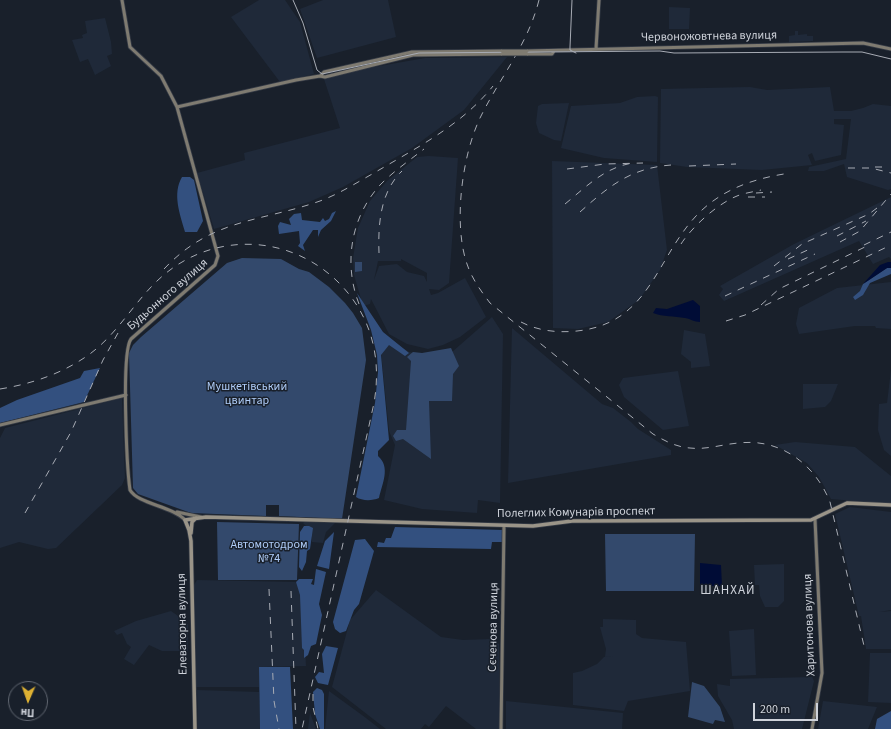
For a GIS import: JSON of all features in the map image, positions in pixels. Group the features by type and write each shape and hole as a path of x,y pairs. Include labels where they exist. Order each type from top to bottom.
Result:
{"main road":[{"name":"Будьонного вулиця","path":"122,0 130,47 161,76 177,107 218,258 215,265 129,341 126,365 126,395 130,490 136,496 172,510 185,520"},
{"path":"596,49 599,0"},
{"name":"Червоножовтнева вулиця","path":"177,107 320,76 324,77 413,55 863,43 891,49"},
{"path":"0,425 126,395"},
{"name":"Полеглих Комунарів проспект","path":"185,520 200,517 542,526 572,521 815,519 846,503 891,505"},
{"path":"172,510 200,517"},
{"path":"191,536 192,522 200,517"},
{"name":"Харитонова вулиця","path":"812,729 822,673 815,519"},
{"name":"Елеваторна вулиця","path":"185,520 191,536 195,729"},
{"name":"Сєченова вулиця","path":"502,729 504,526"}],"shaded area":[{"path":"259,0 285,0 300,22 314,74 280,82 231,17"},
{"path":"323,0 388,0 396,37 317,58 300,9"},
{"path":"669,7 690,8 689,29 669,29"},
{"path":"105,18 111,42 112,54 107,56 111,66 95,75 88,59 80,62 72,40 83,38 82,35 87,33 85,21"},
{"path":"795,31 798,31 798,35 807,34 807,36 813,36 813,41 789,42 789,36 795,35"},
{"path":"507,57 464,110 412,148 343,187 309,202 214,229 197,173 245,160 244,153 340,128 324,79 357,70 425,58"},
{"path":"750,87 767,90 830,87 834,111 851,111 873,104 891,106 891,189 888,190 847,177 844,164 824,171 808,171 809,167 846,159 851,119 834,119 834,124 844,125 841,155 815,161 812,153 808,155 812,165 762,170 687,167 660,163 661,89"},
{"path":"637,97 658,97 657,162 604,158 561,148 571,106 620,103"},
{"path":"569,103 561,141 554,140 539,133 536,123 538,106 542,104"},
{"path":"429,156 458,158 449,283 439,290 429,289 431,295 438,293 465,278 486,317 460,337 443,345 428,349 407,344 389,334 371,299 370,304 363,306 354,275 353,258 358,228 370,201 387,181 417,157","holes":["401,259 427,273 427,282 424,276 407,272 397,264 379,266 374,280 378,261 401,261"]},
{"path":"552,161 657,165 667,250 660,270 639,300 608,322 578,329 553,328"},
{"path":"182,177 190,177 194,180 203,221 197,232 185,232 181,218 177,197 179,184"},
{"path":"891,197 891,259 889,257 873,264 859,241 724,301 719,295 723,289 720,286 794,244"},
{"path":"336,211 331,221 321,230 318,237 318,230 313,230 303,245 305,251 298,246 300,243 299,231 279,234 278,226 280,222 291,225 289,219 294,214 301,213 302,220 320,222 323,218 325,221 329,219 332,213"},
{"path":"891,262 891,268 887,268 863,284 880,265"},
{"path":"887,268 891,268 891,274 870,283 863,295 855,300 853,297 860,291 863,284"},
{"path":"891,282 891,329 876,328 875,326 855,326 799,334 796,324 799,308 837,288"},
{"path":"357,293 383,332 409,353 405,356 389,345 381,355 389,440 378,451 378,456 382,460 385,470 379,498 370,500 364,500 356,497 375,403 378,372 377,355 371,330"},
{"path":"693,300 700,306 700,322 653,313 656,308 667,309"},
{"path":"492,317 503,334 500,503 478,500 477,513 422,509 384,500 395,445 389,431 381,352 390,340 409,352 426,355 452,352"},
{"path":"512,328 602,404 613,408 638,429 671,450 671,455 508,483"},
{"path":"684,330 705,334 710,366 691,368 691,362 681,354"},
{"path":"100,368 84,402 0,423 0,408 17,400 80,378 84,371"},
{"path":"891,370 891,456 884,450 878,430 879,404 887,403"},
{"path":"678,371 689,426 663,430 624,397 619,385 623,378"},
{"path":"803,384 838,384 831,401 825,407 803,409"},
{"path":"122,398 125,478 122,485 56,548 48,549 19,542 0,548 0,438 5,428"},
{"path":"795,442 855,447 891,476 891,504 831,499 819,477 807,463 775,445"},
{"path":"850,507 891,512 891,610 879,612 891,611 891,649 866,649 861,616 859,616 835,514"},
{"path":"303,523 335,523 326,532 323,543 312,542 312,537 307,527"},
{"path":"304,526 313,528 310,549 307,551 306,562 302,571 299,567 300,532"},
{"path":"395,527 503,530 503,542 492,542 491,549 377,547 378,542 384,543 386,538 391,538"},
{"path":"334,532 329,569 317,566 325,541"},
{"path":"365,539 374,551 359,604 354,610 346,631 340,633 335,629 333,622 355,540"},
{"path":"700,563 721,565 722,586 700,586"},
{"path":"784,564 784,601 778,607 765,607 760,596 759,585 755,585 754,565"},
{"path":"316,569 326,572 319,604 322,615 316,644 311,646 308,655 304,658 304,650 302,648 300,595 296,582 299,579 313,579 311,584 314,585"},
{"path":"197,580 295,582 299,584 302,587 306,666 259,667 259,687 195,687 194,585"},
{"path":"376,590 441,637 463,640 491,639 499,644 499,729 476,729 446,706 429,727 425,724 421,729 386,729 332,687 350,620"},
{"path":"171,611 181,618 181,624 188,624 188,651 162,651 149,645 134,665 124,659 131,647 127,644 122,633 117,635 114,631 136,621"},
{"path":"603,619 636,620 636,634 642,638 686,642 690,691 628,701 624,711 573,705 573,673 582,671 597,664 605,657 606,649 600,627 603,627"},
{"path":"754,629 756,675 732,676 729,631"},
{"path":"326,646 338,648 328,685 318,683 315,677 319,672 324,673 322,654"},
{"path":"870,653 891,653 891,703 868,702"},
{"path":"259,667 290,667 293,729 260,729"},
{"path":"812,677 814,681 802,729 734,729 732,720 718,696 717,684 730,686 730,679"},
{"path":"317,688 322,690 324,694 324,729 320,729 315,714 313,692"},
{"path":"197,690 259,692 260,729 198,729"},
{"path":"329,691 366,718 380,729 325,729"},
{"path":"506,701 623,713 622,729 506,729"},
{"path":"823,701 877,707 868,729 818,729"},
{"path":"891,711 891,729 875,729 877,719"},
{"path":"310,713 316,729 308,729"}],"green space":[{"name":"Мушкетівський цвинтар","path":"242,258 281,259 299,269 309,272 329,287 345,303 362,328 366,360 342,519 279,516 279,505 266,505 266,516 191,513 138,494 133,488 129,353 133,345 141,337 227,263"},
{"path":"355,262 362,262 362,271 355,272"},
{"path":"451,348 459,366 453,374 452,401 429,401 431,459 403,439 396,441 393,436 397,430 406,430 411,361 407,357 413,352 422,353"},
{"name":"Автомотодром №74","path":"217,522 299,524 297,580 218,580"},
{"path":"605,534 695,534 694,591 606,591"},
{"path":"692,682 704,686 720,707 725,722 715,720 713,724 688,717"}],"tram line":[{"path":"293,0 303,23 317,70 322,74 419,53 660,51 674,53 862,52 891,59"},
{"path":"572,0 570,50 576,53"}],"railway":[{"path":"539,0 528,31 481,116 474,132 469,150 460,210 463,248 471,275 490,303 657,437 675,445 690,448 703,448 739,443 768,445 782,449 805,465 815,476 830,502 865,650"},
{"path":"164,269 182,252 200,240 219,231 257,218 320,201 347,188 438,135 467,113 493,86"},
{"path":"359,304 351,272 351,256 357,225 363,210 381,184 424,149"},
{"path":"565,204 605,173 623,165 633,163"},
{"path":"567,169 605,164 643,163"},
{"path":"689,166 736,164"},
{"path":"580,212 611,186 632,174 671,165"},
{"path":"875,167 889,167"},
{"path":"848,168 871,168 891,173"},
{"path":"379,253 379,231 382,209 389,189 402,171"},
{"path":"521,322 541,329 570,332 602,325 622,315 638,301 651,284 687,227 702,210 722,195 743,185 790,173"},
{"path":"681,244 698,223 721,204 740,195 761,190"},
{"path":"756,193 772,192"},
{"path":"840,242 860,231 891,194"},
{"path":"748,197 765,197"},
{"path":"774,266 802,244 869,214 881,205"},
{"path":"837,236 866,221"},
{"path":"864,245 891,232"},
{"path":"0,389 34,381 56,373 87,356 107,339 157,281 177,265 199,253 223,247 247,244 271,247 295,253 317,265 337,281 349,294 366,322 371,337 375,353 376,386 374,403 302,729"},
{"path":"761,305 779,289 869,245"},
{"path":"726,321 745,315 891,245"},
{"path":"788,259 812,248"},
{"path":"725,296 815,254"},
{"path":"25,513 71,432 103,360 118,333"},
{"path":"269,589 274,701 279,729"},
{"path":"291,591 296,729"},
{"path":"313,694 313,707 318,729"}],"district":[{"name":"ШАНХАЙ","path":"728,591"}]}
